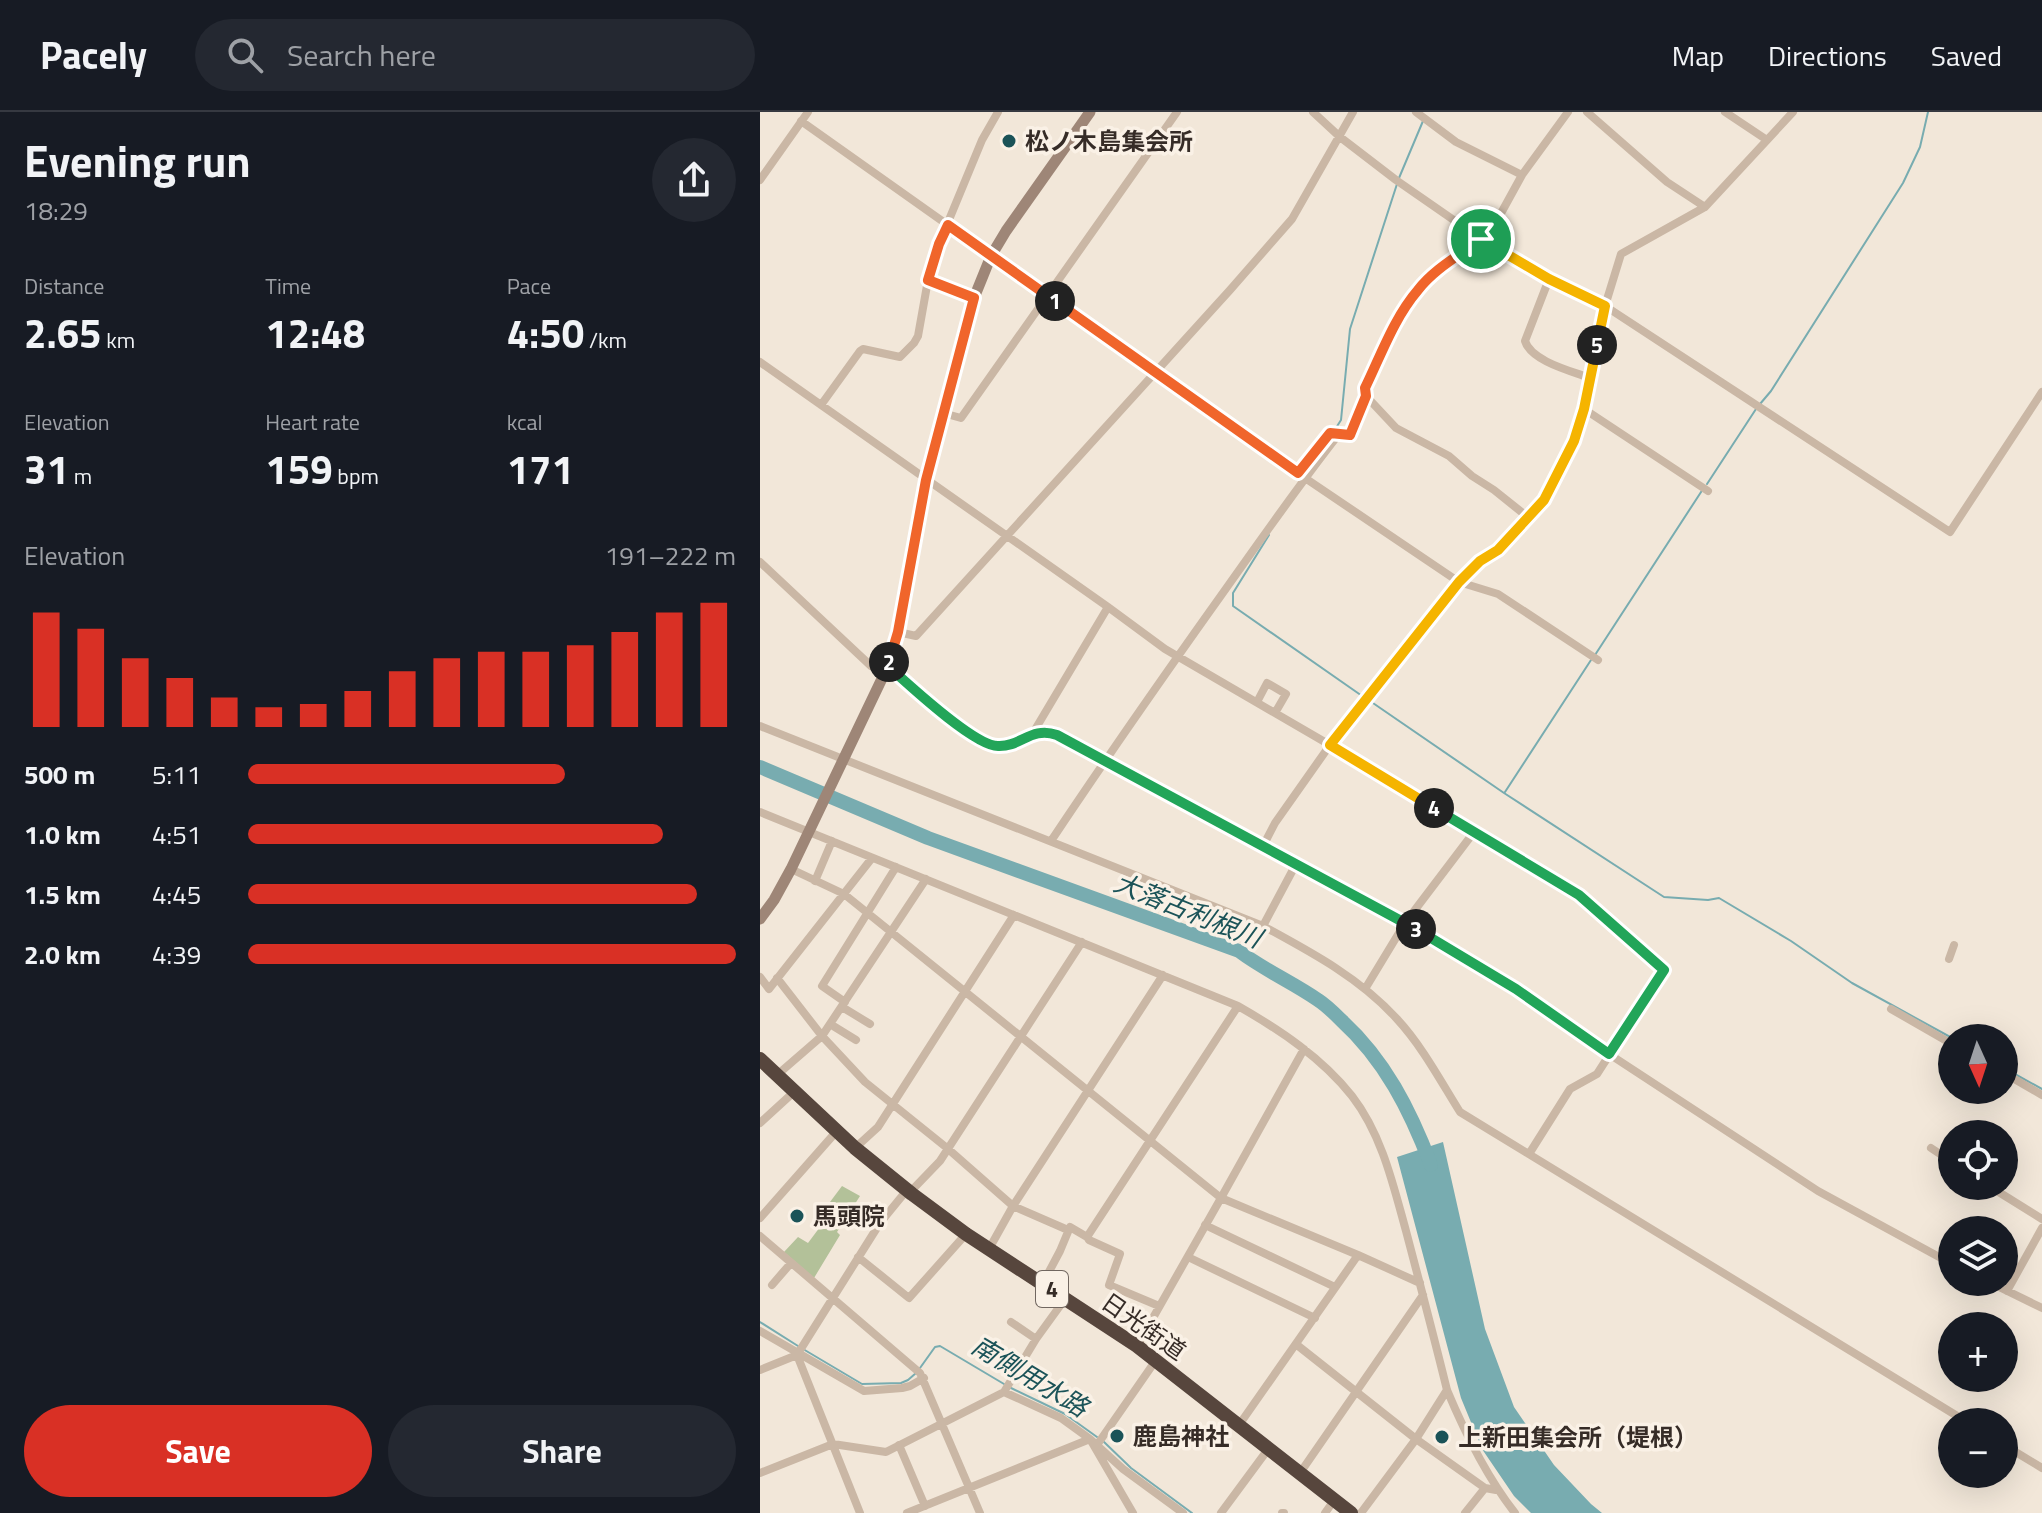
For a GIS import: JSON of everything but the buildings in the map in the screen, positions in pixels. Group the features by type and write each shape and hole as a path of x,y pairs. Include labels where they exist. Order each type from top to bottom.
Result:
{"highway":[{"name":"日光街道","path":"760,1059 836,1132 907,1190 966,1234 1137,1346 1351,1513"}],"street":[{"path":"760,180 808,112"},
{"path":"821,405 863,349 900,357 914,343 920,331 928,280 939,244 982,140 998,112"},
{"path":"760,919 791,869 886,669 898,632 926,480 943,413 974,298 991,256 1090,112"},
{"path":"943,413 961,418 1177,112"},
{"path":"1313,112 1398,181 1481,239 1549,279 1605,306 1950,532 2042,392"},
{"path":"898,632 916,636 1230,290 1292,219 1353,112"},
{"path":"1416,112 1456,142 1522,175"},
{"path":"1051,841 1330,433 1350,435 1366,396 1365,388 1398,319 1417,290 1494,226 1522,175 1568,112"},
{"path":"1587,112 1667,182 1705,207"},
{"path":"1725,112 1767,140"},
{"path":"1263,846 1275,823 1330,745 1459,582 1480,561 1498,550 1544,500 1574,441 1584,409 1605,306 1621,254 1705,207 1793,112"},
{"path":"801,121 1302,475 1459,582 1498,594 1598,660"},
{"path":"1549,279 1525,344 1547,361 1590,378"},
{"path":"928,280 974,298"},
{"path":"760,362 1165,649 1579,895 1664,970 1597,1074 1570,1089 1529,1154"},
{"path":"1366,396 1396,428 1449,456 1529,518"},
{"path":"1584,409 1708,491"},
{"path":"760,562 871,666 886,669 988,745 1008,745 1033,733 1047,731 1057,735 1405,923 1516,989 1818,1191 1938,1256"},
{"path":"1033,733 1108,607"},
{"path":"1257,702 1267,683 1286,694 1275,713"},
{"path":"760,726 1263,926 1318,955 1365,989 1396,1017 1460,1112 1944,1408"},
{"path":"760,812 1238,1006 1320,1062 1352,1096 1367,1119 1387,1162 1447,1390 1496,1490 1515,1513"},
{"path":"1365,989 1405,923 1474,832"},
{"path":"815,881 832,841"},
{"path":"760,977 769,989 872,858"},
{"path":"1263,926 1296,864"},
{"path":"870,1024 822,986 896,867"},
{"path":"791,869 844,894 1221,1198 1420,1283"},
{"path":"777,1075 822,1036 926,879"},
{"path":"855,1148 878,1127 1014,915"},
{"path":"760,1370 800,1351 880,1223 907,1190 914,1188 940,1161 1082,942"},
{"path":"1949,959 1954,945"},
{"path":"989,1249 1013,1206 1163,975"},
{"path":"777,978 822,1036 865,1082 1013,1206 1068,1230"},
{"path":"1087,1237 1238,1006"},
{"path":"1891,1009 1938,1036"},
{"path":"830,1024 856,1040"},
{"path":"1137,1346 1304,1049"},
{"path":"2018,1081 2042,1095"},
{"path":"760,1123 795,1091"},
{"path":"760,1218 836,1132"},
{"path":"1931,1148 1938,1153"},
{"path":"2011,1200 2042,1219"},
{"path":"1205,1225 1335,1287"},
{"path":"1043,1283 1070,1227 1089,1240 1120,1254 1109,1285 1159,1306"},
{"path":"2018,1271 2042,1228"},
{"path":"858,1257 909,1298 966,1234"},
{"path":"760,1236 919,1373 943,1422 980,1513"},
{"path":"1239,1425 1358,1255"},
{"path":"1188,1257 1315,1318"},
{"path":"772,1285 791,1263"},
{"path":"1300,1473 1423,1295"},
{"path":"2017,1296 2042,1308"},
{"path":"760,1473 833,1444 886,1452 1007,1388 1036,1339 1066,1298"},
{"path":"1011,1322 1036,1339"},
{"path":"760,1331 800,1351 864,1391 902,1388 919,1373"},
{"path":"1297,1345 1416,1439 1485,1488 1496,1490"},
{"path":"800,1351 860,1513"},
{"path":"907,1513 1098,1440 1156,1360"},
{"path":"1007,1388 1098,1440 1123,1469 1183,1513"},
{"path":"1361,1513 1416,1439 1447,1390"},
{"path":"1098,1440 1133,1513"},
{"path":"899,1445 925,1506"},
{"path":"1221,1513 1269,1448"},
{"path":"2018,1453 2042,1468"},
{"path":"1465,1513 1485,1488"},
{"path":"1325,1513 1335,1499"}],"green space":[{"path":"842,1186 860,1196 837,1232 840,1235 814,1278 784,1252 798,1237 808,1243 826,1219 821,1214"}],"water":[{"path":"1443,1142 1485,1329 1514,1407 1554,1465 1602,1513 1531,1513 1514,1496 1482,1449 1461,1398 1397,1157"}],"waterway":[{"path":"1760,404 1903,183 1920,147 1928,112"},
{"path":"1399,178 1423,121"},
{"path":"1334,431 1341,420 1350,329 1397,184"},
{"path":"1707,484 1756,409"},
{"path":"1595,655 1703,489"},
{"path":"1269,535 1233,593 1233,606 1365,698"},
{"path":"1505,792 1591,660"},
{"path":"1370,701 1664,897 1719,898 1791,941 1852,983 1938,1030"},
{"name":"大落古利根川","path":"760,767 928,838 1239,951 1321,1002 1357,1035 1395,1087 1431,1165"},
{"path":"2018,1076 2042,1089"},
{"name":"南側用水路","path":"760,1322 798,1346"},
{"name":"南側用水路","path":"920,1368 935,1347 940,1346 1004,1384"},
{"name":"南側用水路","path":"803,1349 862,1384 901,1383 916,1373"},
{"name":"南側用水路","path":"1009,1387 1065,1414 1097,1437"},
{"name":"南側用水路","path":"1103,1441 1131,1468 1192,1513"}],"place":[{"name":"松ノ木島集会所","path":"1009,141"},
{"name":"馬頭院","path":"797,1216"},
{"name":"鹿島神社","path":"1117,1436"},
{"name":"上新田集会所（堤根）","path":"1442,1437"}],"route":[{"path":"948,225 1298,473 1330,433 1350,435 1366,396 1365,388 1398,319 1417,290 1481,239 1549,279 1605,306 1584,409 1574,441 1544,500 1498,550 1480,561 1459,582 1330,745 1579,895 1664,970 1609,1054 1516,989 1405,923 1057,735 1047,731 1033,733 1008,745 988,745 942,713 888,666 898,632 926,480 974,298 928,280 948,225"}]}
